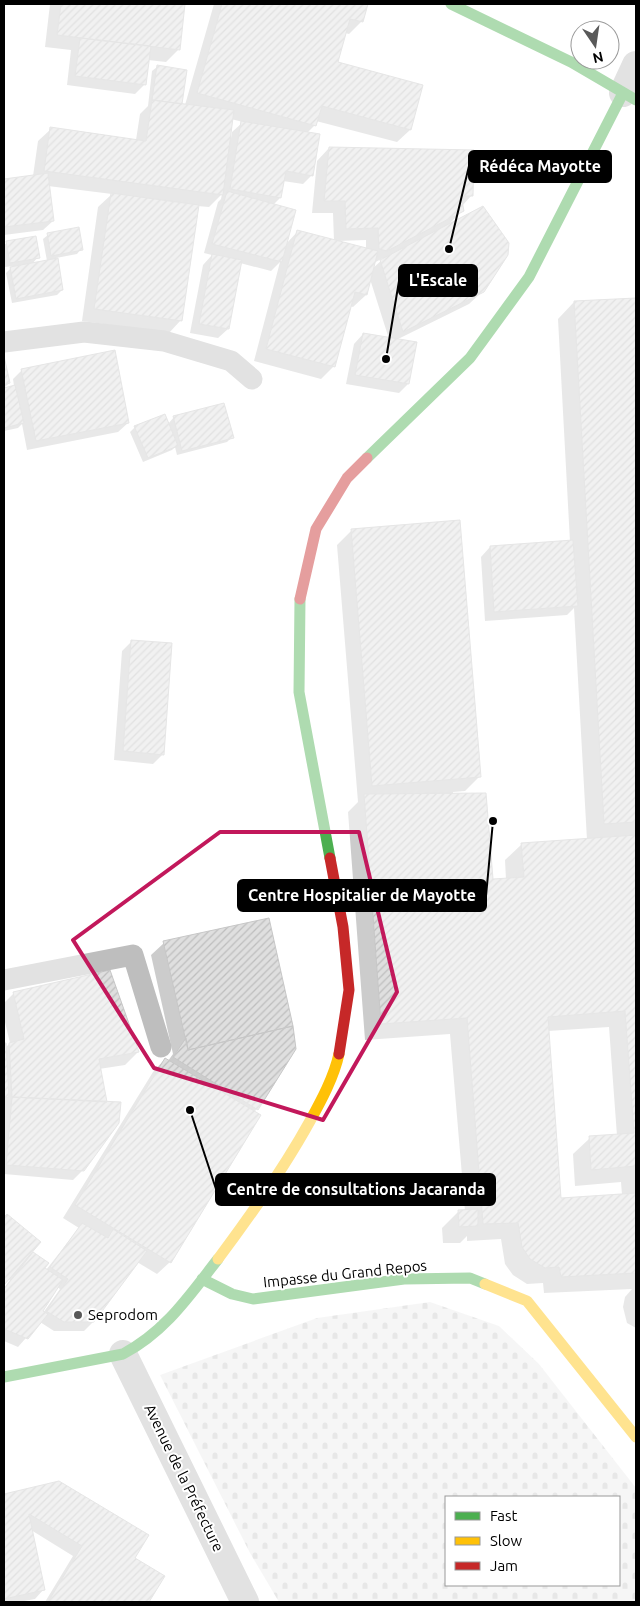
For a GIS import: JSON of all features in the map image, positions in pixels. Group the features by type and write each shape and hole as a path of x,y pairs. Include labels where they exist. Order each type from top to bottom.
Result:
{"street":[{"path":"451,4 571,62 630,96"},
{"path":"4,1377 123,1354 140,1345 157,1332 180,1308 256,1207 298,1143 320,1103 337,1062 349,990 343,927 298,692 300,595 316,529 347,478 470,358 529,277 630,96 636,65"},
{"name":"Impasse du Grand Repos","path":"202,1279 232,1294 253,1299 404,1279 470,1278 527,1301 636,1437"},
{"name":"Avenue de la Préfecture","path":"123,1354 245,1602"}],"lane":[{"path":"4,342 84,332 164,341 231,360 252,379"},
{"path":"4,980 133,955 161,1047"}],"highlighted area":[{"path":"220,832 359,832 397,992 323,1120 154,1068 73,940"}],"green space":[{"path":"430,1302 499,1326 539,1364 636,1488 636,1602 279,1602 250,1553 160,1375 317,1318"}],"building":[{"path":"61,4 185,4 180,50 57,35"},
{"path":"222,4 368,4 363,22 350,19 338,62 423,85 411,130 322,106 316,126 197,93"},
{"path":"80,38 151,46 146,85 75,76"},
{"path":"157,65 187,70 182,104 152,100"},
{"path":"152,100 234,110 223,195 44,171 50,127 146,141"},
{"path":"241,121 320,134 313,176 286,171 281,198 230,189"},
{"path":"329,147 474,150 473,196 461,196 464,211 387,251 379,249 378,228 346,229 345,201 324,201"},
{"path":"48,173 54,221 4,227 4,179"},
{"path":"227,191 296,210 282,262 212,244"},
{"path":"111,193 199,205 182,321 94,309"},
{"path":"483,206 509,243 508,255 484,292 403,332 380,260"},
{"path":"79,227 83,250 51,256 47,233"},
{"path":"297,230 378,251 367,295 355,292 335,367 266,349"},
{"path":"36,236 40,258 10,263 6,241"},
{"path":"212,254 242,260 229,329 199,324"},
{"path":"58,258 63,290 16,299 10,267"},
{"path":"636,298 636,822 604,824 574,301"},
{"path":"363,333 417,342 409,384 355,375"},
{"path":"115,350 129,423 36,441 21,369"},
{"path":"4,356 10,383 4,385"},
{"path":"15,385 24,423 4,428 4,388"},
{"path":"224,403 234,438 182,451 173,416"},
{"path":"165,414 178,446 148,458 134,426"},
{"path":"460,520 481,777 372,786 351,529"},
{"path":"573,540 578,606 494,612 490,546"},
{"path":"131,640 172,643 164,755 123,751"},
{"path":"486,793 493,879 524,877 521,843 636,835 636,1166 591,1170 589,1136 634,1133 625,1011 548,1017 561,1198 636,1193 636,1273 561,1277 559,1267 545,1268 530,1259 522,1247 518,1223 483,1224 467,1018 381,1024 364,794"},
{"path":"269,918 293,1026 188,1050 163,941"},
{"path":"110,970 139,1052 99,1059 107,1102 12,1097 9,1043 24,1039 13,992"},
{"path":"293,1026 296,1049 258,1110 173,1057 186,1038 188,1050"},
{"path":"4,1043 6,1043 9,1097 4,1098"},
{"path":"165,1058 261,1115 171,1263 75,1205"},
{"path":"12,1097 121,1102 119,1123 84,1171 6,1165"},
{"path":"478,1209 478,1226 459,1227 458,1210"},
{"path":"7,1214 41,1242 4,1285 4,1217"},
{"path":"82,1223 108,1238 113,1229 147,1251 94,1322 64,1322 46,1311 68,1279 50,1267"},
{"path":"33,1252 49,1263 45,1268 63,1280 43,1311 48,1314 28,1339 4,1329 4,1289"},
{"path":"59,1481 149,1535 135,1558 165,1576 149,1602 48,1602 82,1546 29,1514 45,1590 4,1599 4,1494"}],"traffic: fast":[{"path":"451,4 571,62 636,100"},
{"path":"367,458 470,358 529,277 623,93"},
{"path":"300,599 299,692 330,858"},
{"path":"4,1377 123,1354 152,1335 164,1324 187,1299 218,1259"},
{"path":"202,1279 232,1294 253,1299 404,1279 470,1278 485,1284"}],"traffic: slow":[{"path":"218,1259 243,1226 300,1139 327,1089 339,1054"},
{"path":"485,1284 527,1301 636,1437"}],"traffic: jam":[{"path":"300,599 316,529 347,478 367,458"},
{"path":"330,858 343,927 349,990 339,1054"}],"place":[{"name":"Rédéca Mayotte","path":"449,249"},
{"name":"L'Escale","path":"386,359"},
{"name":"Centre Hospitalier de Mayotte","path":"493,821"},
{"name":"Centre de consultations Jacaranda","path":"190,1110"},
{"name":"Seprodom","path":"78,1315"}]}
